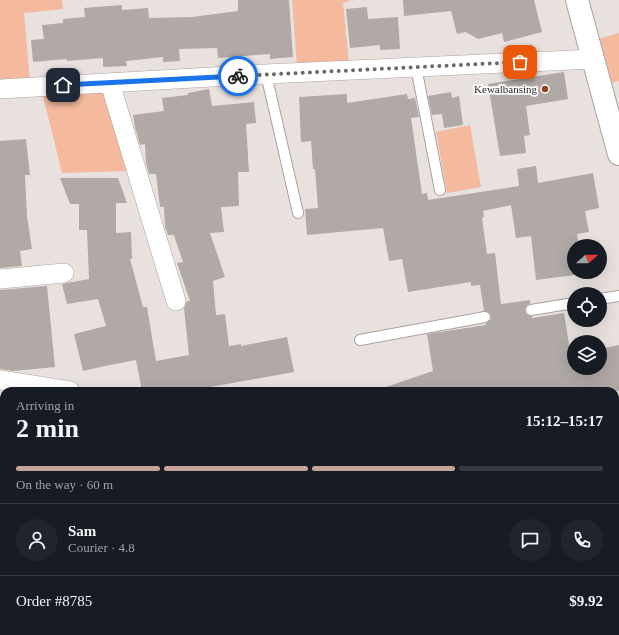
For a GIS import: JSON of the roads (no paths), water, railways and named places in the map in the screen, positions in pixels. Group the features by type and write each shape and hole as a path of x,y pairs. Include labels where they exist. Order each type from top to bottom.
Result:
{"street":[{"path":"577,0 617,143"},
{"path":"0,89 266,74 593,59"},
{"path":"110,83 176,302"},
{"path":"0,279 64,272"},
{"path":"0,380 45,387"}],"lane":[{"path":"416,67 440,190"},
{"path":"266,74 298,213"},
{"path":"607,298 619,296"},
{"path":"531,310 567,304"},
{"path":"360,340 485,317"}],"place":[{"name":"Kewalbansing","path":"545,89"}]}
